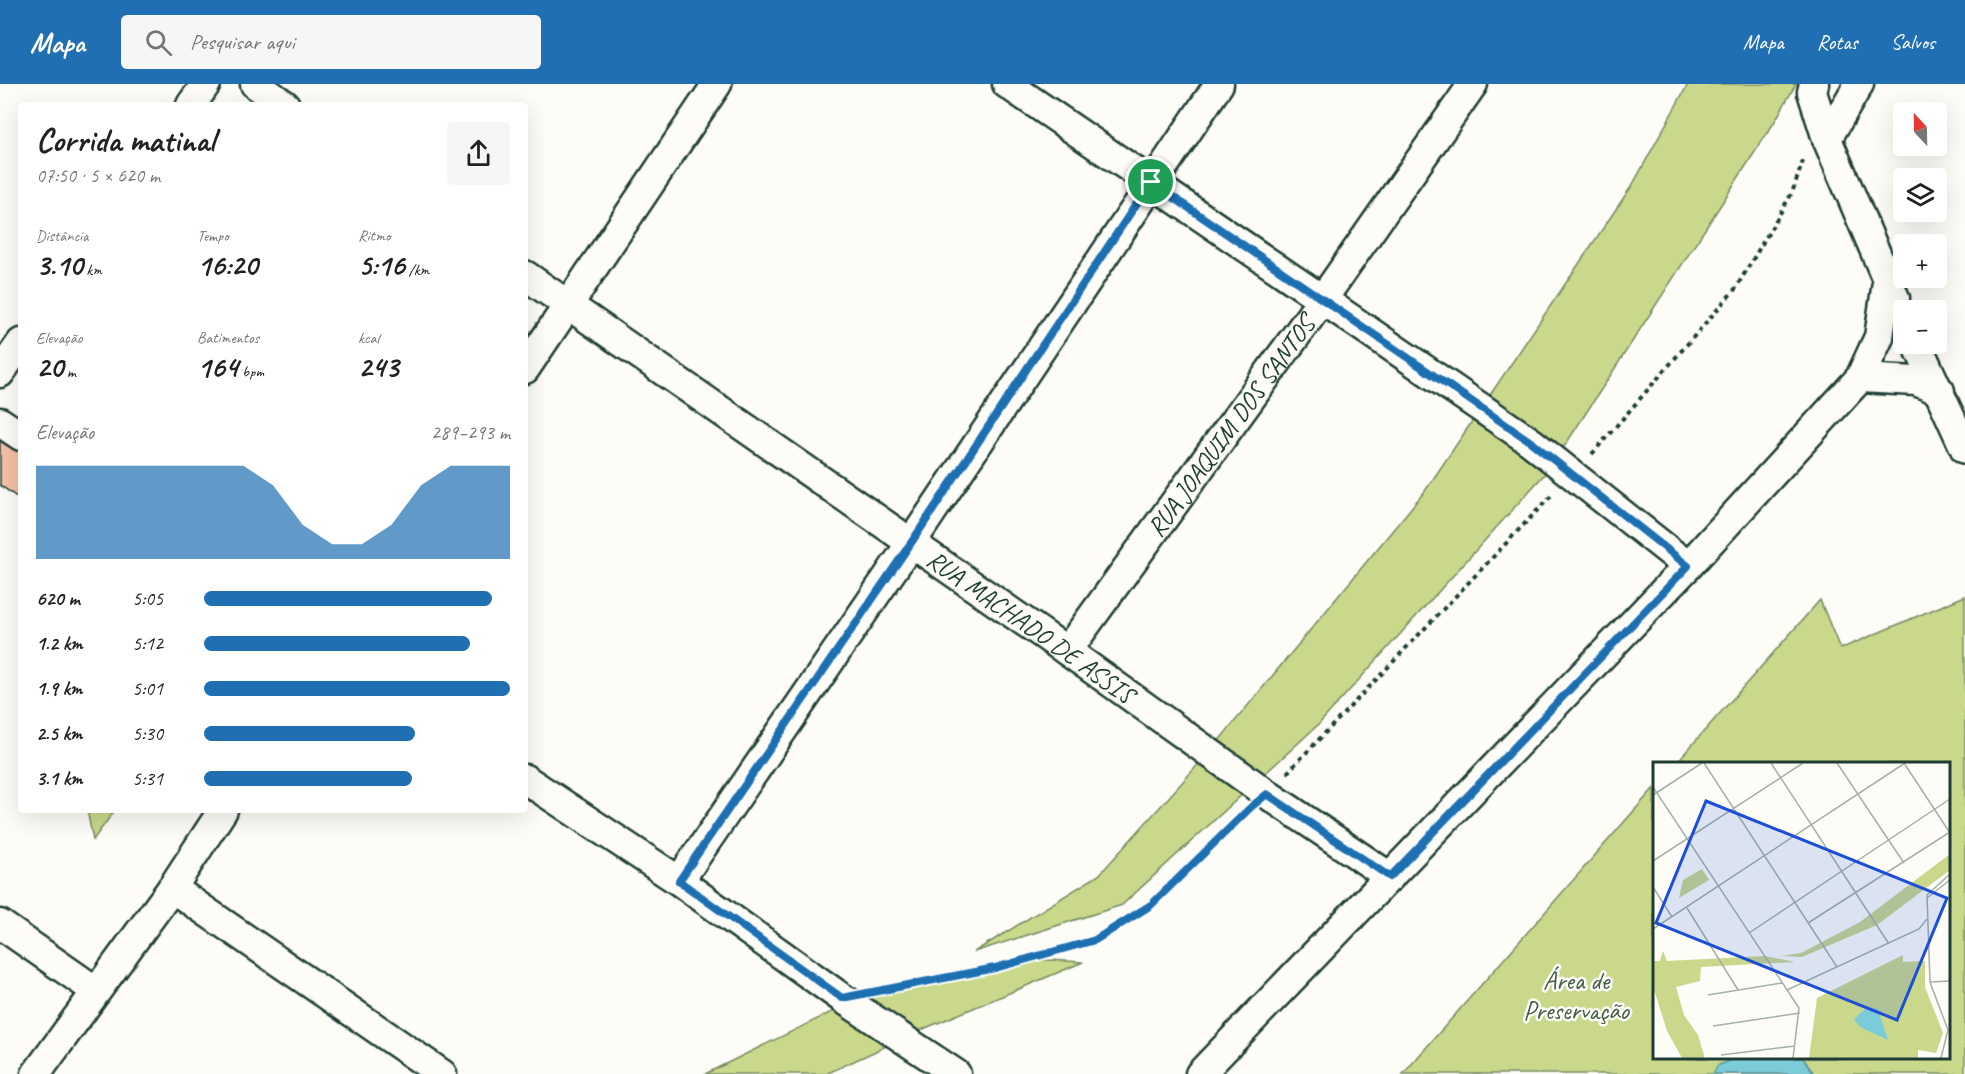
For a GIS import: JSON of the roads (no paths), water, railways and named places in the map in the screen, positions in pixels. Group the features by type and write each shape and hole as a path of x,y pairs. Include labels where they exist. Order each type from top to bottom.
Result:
{"street":[{"path":"193,102 206,84"},
{"path":"255,84 281,102"},
{"path":"528,365 717,84"},
{"path":"1007,84 1531,442 1688,566"},
{"path":"679,881 911,543 1151,182 1219,84"},
{"name":"RUA JOAQUIM DOS SANTOS","path":"1067,651 1322,300 1473,84"},
{"path":"1827,139 1858,84"},
{"path":"1813,88 1827,139 1896,300"},
{"name":"RUA MACHADO DE ASSIS","path":"528,277 1067,651 1267,794 1390,877"},
{"path":"1200,1074 1688,566 1860,378 1879,337 1887,282"},
{"path":"0,373 18,348"},
{"path":"1922,354 1965,449"},
{"path":"1860,378 1908,380 1940,391"},
{"path":"0,422 18,434"},
{"path":"528,781 679,881 842,998 956,1074"},
{"path":"36,1074 171,888 221,813"},
{"path":"171,888 442,1074"},
{"path":"0,924 96,991"}],"water":[{"path":"1733,1059 1804,1059 1814,1074 1713,1074 1717,1066"}],"park label":[{"name":"Área de Preservação","path":"1576,995"}]}
